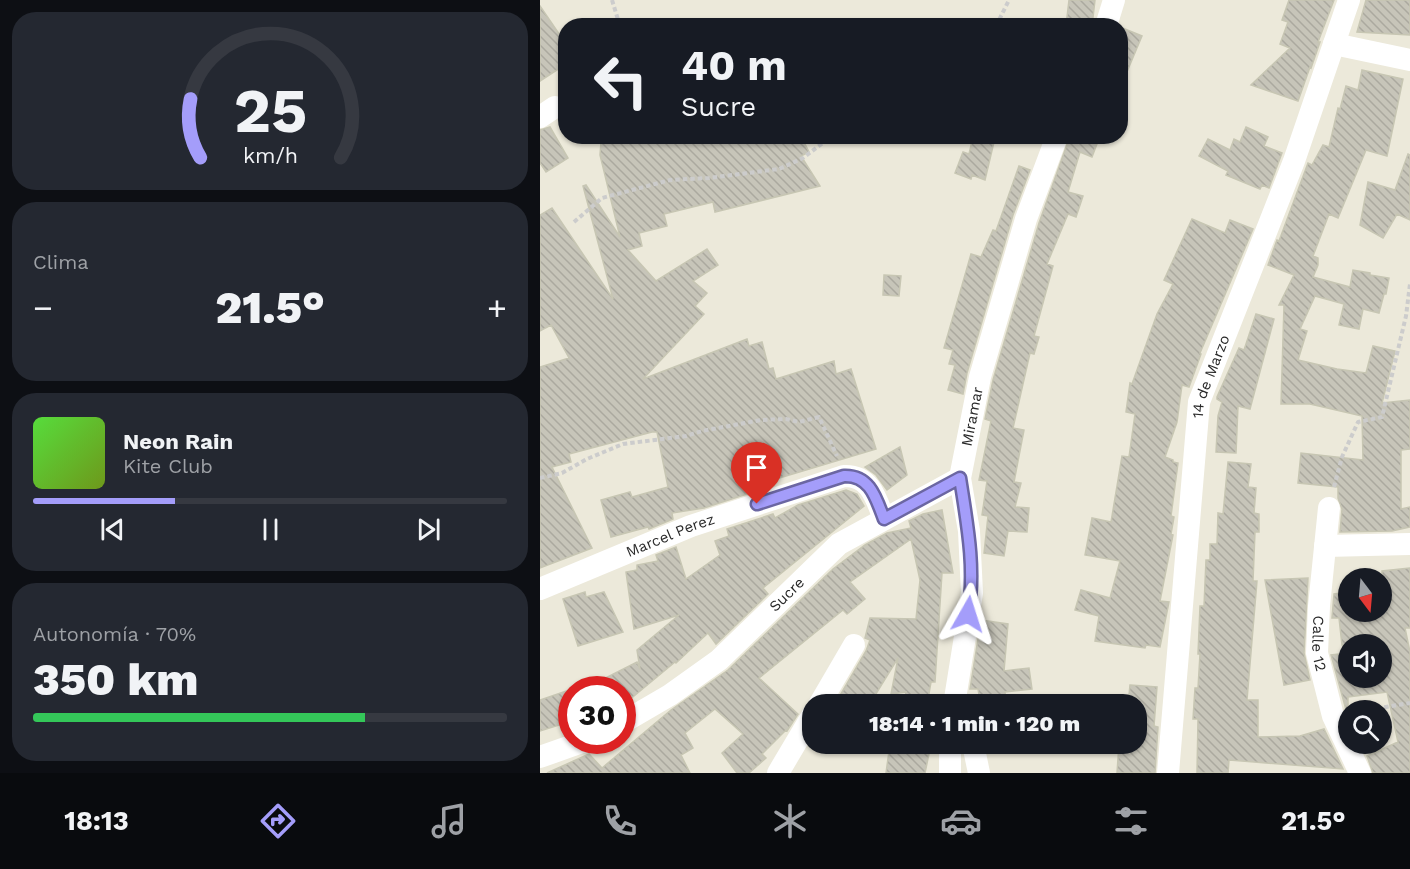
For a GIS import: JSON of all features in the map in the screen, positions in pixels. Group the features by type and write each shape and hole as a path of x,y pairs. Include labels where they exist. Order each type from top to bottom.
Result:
{"street":[{"path":"1108,18 1114,0"},
{"name":"14 de Marzo","path":"1168,773 1199,402 1290,172 1349,0"},
{"path":"1334,44 1410,60"},
{"name":"Miramar","path":"955,694 972,593 969,531 960,478 984,365 1026,219 1055,144"},
{"path":"844,476 856,476 869,486 884,519"},
{"name":"Marcel Perez","path":"540,589 692,526 844,476"},
{"name":"Sucre","path":"636,715 670,695 719,660 839,544 960,478"},
{"name":"Calle 12","path":"1329,508 1319,606 1317,653 1333,716 1360,773"},
{"path":"1325,546 1410,544"},
{"path":"825,694 854,645"},
{"path":"957,676 963,694"},
{"path":"778,773 802,733"},
{"path":"540,757 558,751"},
{"path":"950,754 950,773"},
{"path":"975,754 979,773"}],"path":[{"path":"612,0 618,18"},
{"path":"1000,18 1010,0"},
{"path":"574,222 602,198 670,180 779,169 803,158 821,144"},
{"path":"1329,508 1342,457 1358,422 1382,417 1407,316 1410,284"},
{"path":"540,478 562,473 587,459 623,444 686,436 760,420 786,419 799,422 819,417 836,452 844,476"},
{"path":"1392,706 1410,703"}],"building":[{"path":"1069,0 1095,0 1093,18 1067,18"},
{"path":"1289,0 1334,0 1298,101 1251,85 1290,48 1280,44 1288,22 1282,20"},
{"path":"1366,0 1410,0 1410,35 1357,32"},
{"path":"540,6 558,32 558,69 540,81"},
{"path":"1128,30 1142,36 1128,69"},
{"path":"1362,70 1403,79 1387,156 1366,150 1338,218 1329,214 1313,256 1318,258 1318,265 1313,277 1350,287 1353,270 1370,273 1370,275 1389,278 1386,294 1384,294 1379,313 1363,309 1359,329 1339,325 1344,304 1315,296 1300,329 1307,331 1298,360 1366,373 1373,346 1395,351 1382,403 1410,400 1410,449 1401,450 1401,509 1410,507 1410,527 1392,531 1340,532 1342,509 1338,498 1338,487 1298,483 1301,453 1363,460 1362,416 1310,404 1281,404 1284,305 1279,305 1294,275 1268,265 1308,163 1312,165 1323,145 1329,147 1338,108 1340,109 1346,86 1358,90"},
{"path":"550,127 568,158 546,172 540,163 540,130"},
{"path":"1246,127 1268,137 1264,146 1282,153 1269,188 1262,185 1260,189 1226,175 1228,171 1199,156 1208,139 1230,150 1234,139 1240,142"},
{"path":"601,144 805,144 809,152 801,156 820,186 715,212 713,202 664,214 667,226 639,233 642,246 628,250 656,281 707,249 718,265 693,281 707,293 695,306 704,314 643,379 747,339 749,346 762,342 769,369 773,368 776,379 834,361 836,374 851,369 876,449 756,485 759,490 704,508 672,513 673,519 649,529 648,527 611,537 601,500 630,492 632,497 668,487 657,432 569,454 571,462 552,467 592,548 540,568 540,367 569,358 551,325 540,331 540,215 552,208 613,299 583,186 586,185 620,237 600,155"},
{"path":"971,144 994,144 985,180 972,175 971,179 955,173 963,152 969,154"},
{"path":"1067,144 1097,144 1092,157 1080,152 1068,192 1083,196 1076,217 1068,214 1047,264 1053,266 1034,336 1039,337 1034,354 1030,353 1013,428 1024,430 1014,482 1021,483 1015,507 1029,508 1027,532 1008,531 1004,556 984,553 988,516 982,515 987,481 979,480 991,421 985,419 993,380 1039,223"},
{"path":"1408,154 1410,155 1410,220 1397,214 1383,238 1360,225 1368,182 1395,190"},
{"path":"1019,166 1030,170 1013,215 963,394 948,390 955,365 949,364 953,350 944,348 971,254 981,257 993,230 996,231"},
{"path":"1192,219 1225,233 1230,220 1253,229 1200,353 1189,387 1182,385 1177,422 1165,457 1178,463 1171,516 1174,517 1171,534 1173,535 1160,601 1169,602 1160,647 1146,645 1145,648 1095,641 1099,616 1075,610 1081,590 1110,598 1120,561 1085,555 1092,518 1111,522 1122,456 1129,457 1135,414 1126,412 1130,383 1132,384 1157,314 1173,284 1164,280"},
{"path":"884,275 901,276 899,296 883,295"},
{"path":"1256,314 1274,319 1250,409 1238,406 1236,453 1216,452 1218,416 1222,402 1217,397 1239,348 1244,350"},
{"path":"900,447 907,475 887,490 876,475 865,467"},
{"path":"1228,462 1251,464 1248,487 1256,488 1254,513 1259,514 1259,532 1255,532 1253,581 1257,581 1247,700 1258,700 1258,737 1300,736 1324,729 1343,769 1229,760 1228,773 1197,773 1198,719 1193,719 1195,688 1198,688 1200,606 1204,606 1206,560 1210,560 1210,544 1217,544 1218,513 1223,514"},
{"path":"846,490 857,494 864,506 763,588 768,594 716,644 708,633 676,663 636,694 636,676 610,676 637,662 640,669 637,650 679,615 634,629 626,572 637,570 637,565 658,561 656,555 676,547 686,579 720,555 715,541 729,536 727,529 773,514 775,518 798,505"},
{"path":"942,510 953,573 942,573 935,682 931,682 929,694 906,694 906,692 891,694 898,658 876,694 841,694 866,651 870,640 865,638 870,618 916,619 920,580 911,539 850,582 865,599 847,614 843,610 759,678 798,714 787,731 762,754 766,758 749,773 737,773 722,753 743,734 715,709 685,733 693,748 681,755 690,773 547,773 589,754 602,768 619,754 636,754 636,739 671,710 728,670 833,569 865,545 887,533 911,528 909,521 923,514"},
{"path":"1410,568 1410,628 1405,628 1410,652 1410,773 1373,773 1367,756 1392,754 1392,745 1398,742 1392,715 1392,700 1389,700 1387,692 1348,697 1348,700 1343,700 1340,688 1392,688 1392,634 1341,634 1339,622 1392,622 1392,570"},
{"path":"1308,578 1304,653 1310,680 1284,685 1265,580"},
{"path":"585,592 586,597 604,592 623,632 578,646 563,599"},
{"path":"1338,593 1338,618 1332,618 1334,594"},
{"path":"981,620 1008,624 1004,671 1029,668 1032,689 1005,692 1005,694 979,694 978,689 970,689"},
{"path":"1338,654 1338,681 1331,655"},
{"path":"1130,685 1157,687 1154,726 1158,727 1155,773 1117,773 1118,754 1147,754 1147,694 1129,694"},
{"path":"558,694 558,725 540,731 540,700"},
{"path":"889,754 929,754 925,773 886,773"}],"route":[{"path":"757,504 844,476 856,476 869,486 875,495 884,519 960,478 969,531 972,593 968,614"}]}
